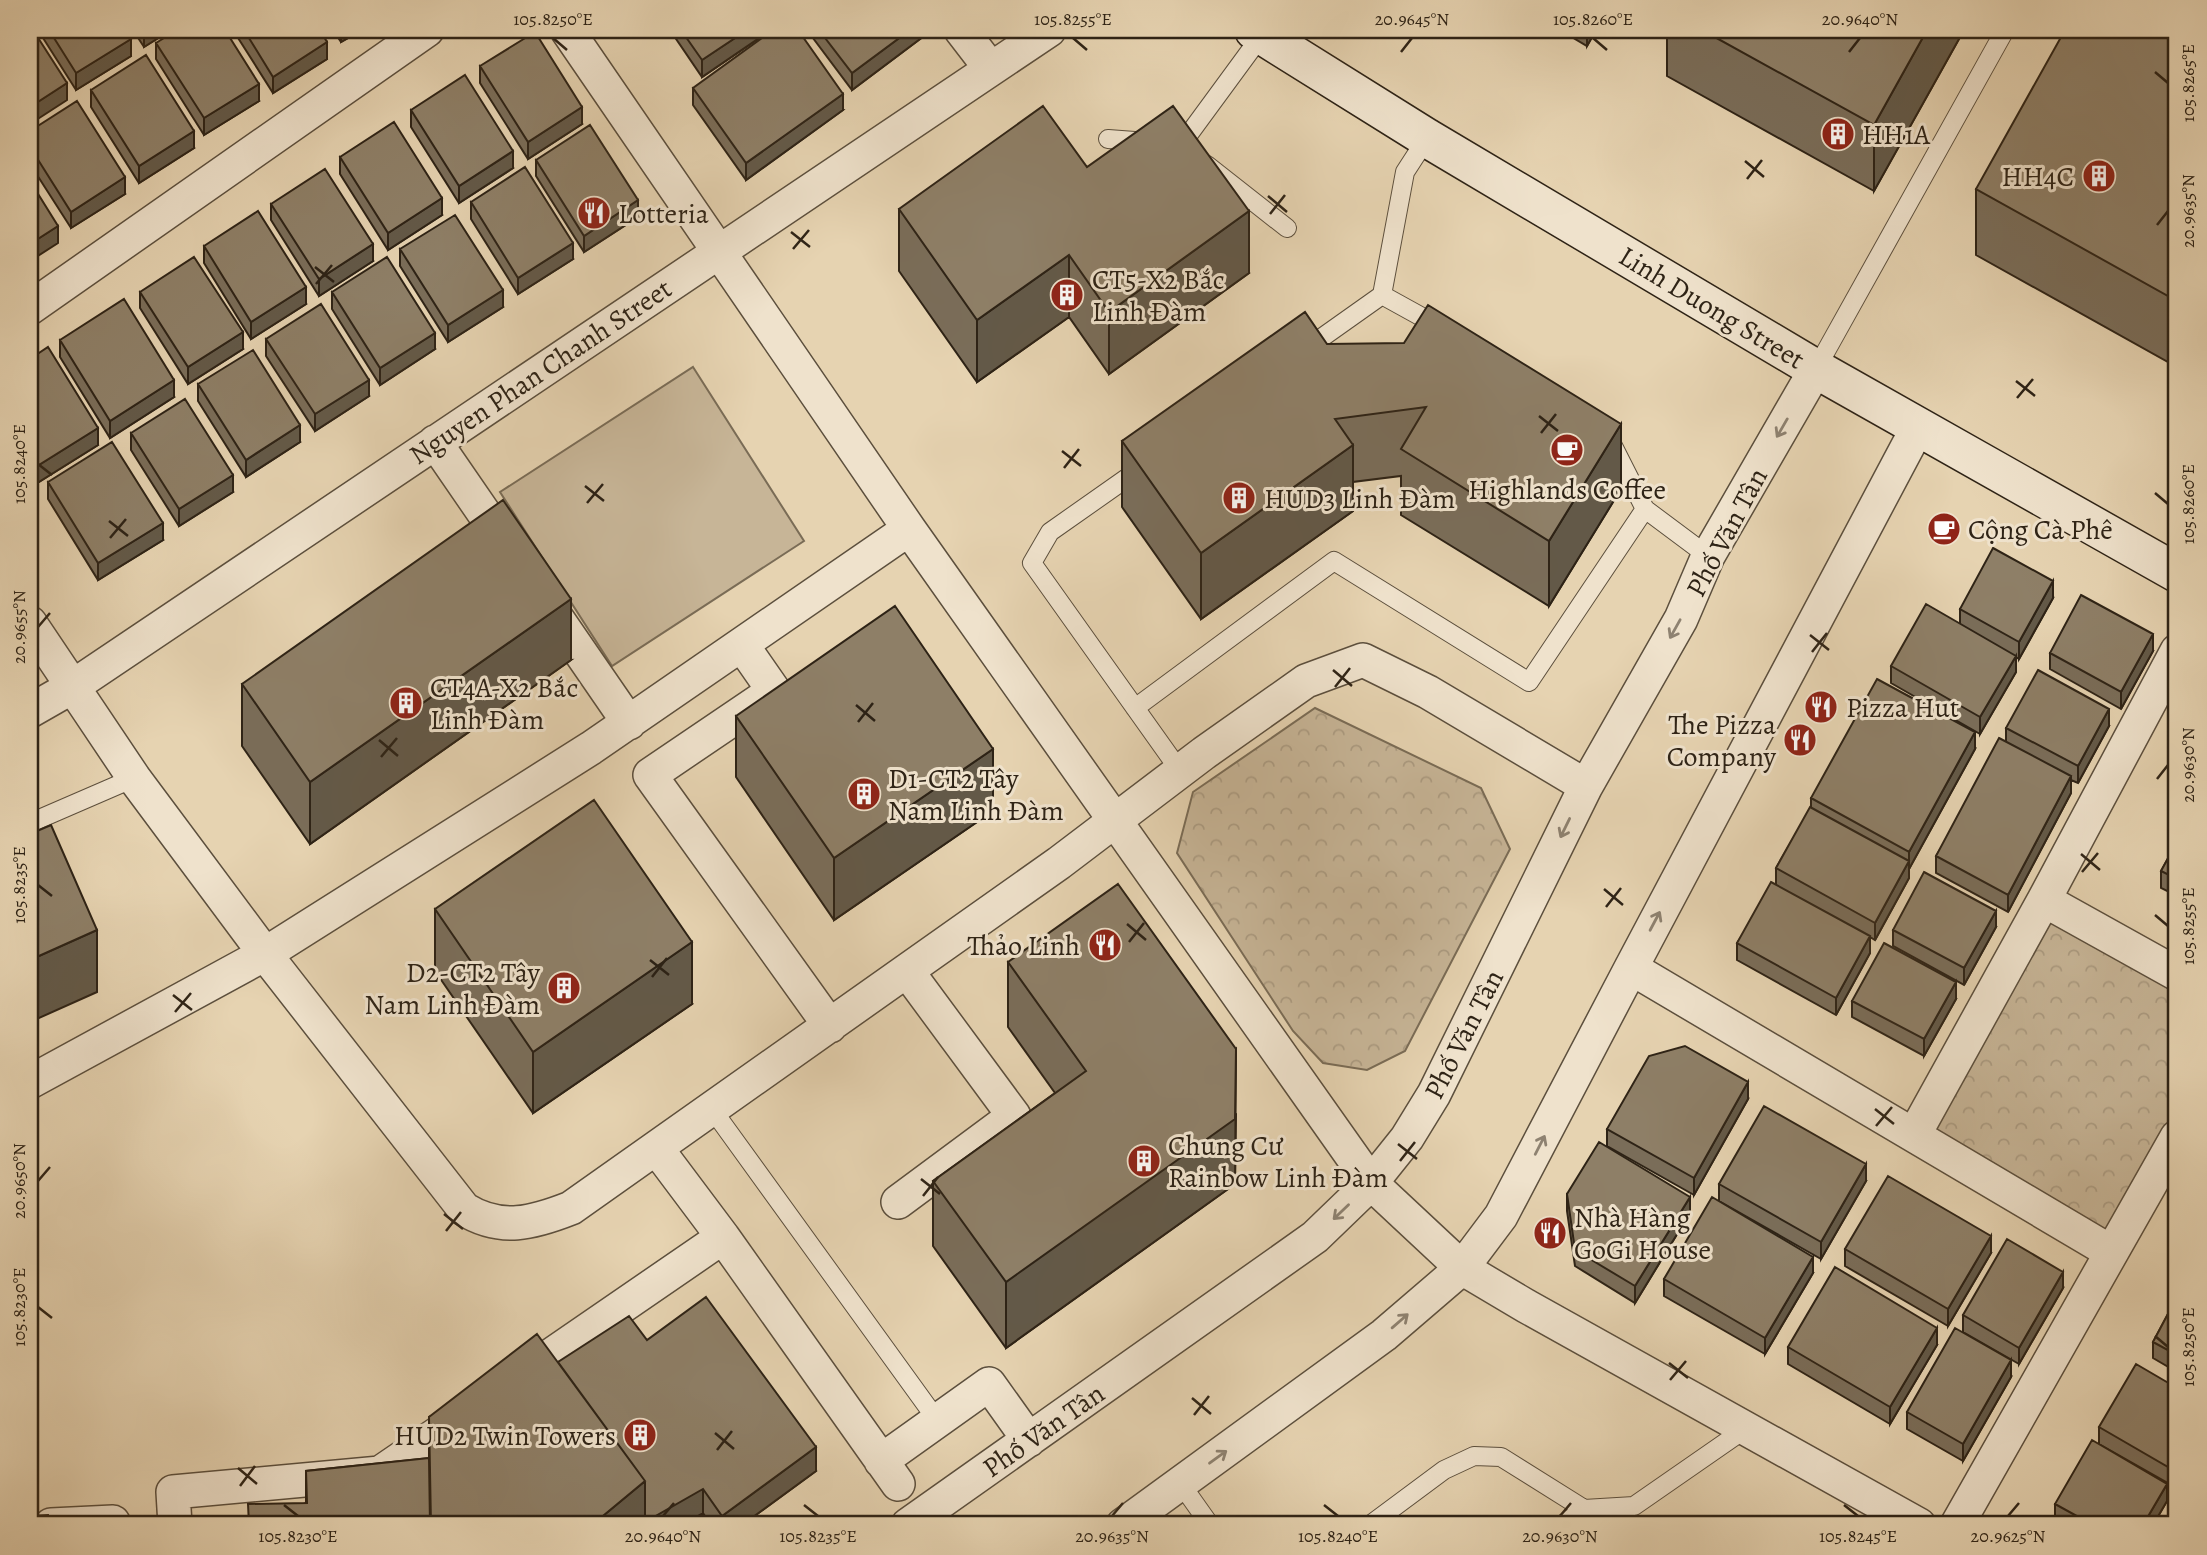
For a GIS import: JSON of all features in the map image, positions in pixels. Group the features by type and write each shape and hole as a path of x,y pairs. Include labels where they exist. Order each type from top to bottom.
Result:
{"street":[{"path":"30,308 428,30"},
{"path":"567,30 909,529 1371,1183 1462,1268 1919,1525"},
{"path":"961,30 991,69"},
{"name":"Nguyen Phan Chanh Street","path":"30,711 72,687 1049,30"},
{"name":"Linh Duong Street","path":"1257,33 1427,138 1816,369 2177,573"},
{"name":"Phố Văn Tân","path":"908,1525 1315,1237 1371,1183 1407,1138 1434,1094 1586,786 1681,619 1708,556 1816,369"},
{"path":"1123,1525 1384,1335 1462,1268 1501,1216 1918,427"},
{"path":"435,442 629,723"},
{"path":"30,1082 265,954 629,723 909,529"},
{"path":"30,623 134,778 265,954 464,1209 511,1225 542,1219 571,1208 1115,822 1180,771 1306,681 1363,660 1428,692 1586,786"},
{"path":"742,645 774,691 650,775 830,1026"},
{"path":"1914,1135 2177,651"},
{"path":"2044,900 2177,974"},
{"path":"1631,968 2111,1252"},
{"path":"898,1202 1014,1116 907,971"},
{"path":"1957,1525 2177,1137"},
{"path":"657,1149 723,1237 889,1472 937,1420 989,1384 1029,1440"},
{"path":"174,1525 173,1492 380,1474 723,1237"},
{"path":"51,1525 113,1522 114,1525"}],"lane":[{"path":"1816,369 2005,30"},
{"path":"1181,145 1257,33"},
{"path":"1294,358 1382,295 1405,172 1427,138"},
{"path":"1108,139 1181,145 1287,228"},
{"path":"1382,295 1454,335"},
{"path":"1603,428 1645,509 1708,556"},
{"path":"1150,461 1050,532 1032,563 1180,771"},
{"path":"1135,708 1334,561 1529,682 1645,509"},
{"path":"30,823 134,778"},
{"path":"712,1109 937,1420"},
{"path":"1562,1525 1584,1509 1634,1506 1745,1429"},
{"path":"1370,1525 1444,1470 1474,1456 1501,1457 1584,1509"},
{"path":"1181,1484 1210,1525"}],"green space":[{"path":"693,367 804,541 612,666 500,492"},
{"path":"1315,708 1481,788 1510,849 1405,1051 1367,1070 1323,1063 1293,1031 1177,853 1193,792"},
{"path":"2044,900 2177,974 2177,1137 2111,1252 1914,1135"}],"building":[{"path":"30,30 33,30 67,83 30,107"},
{"path":"49,30 125,30 131,39 76,73"},
{"path":"177,30 225,30 259,84 204,118 156,43"},
{"path":"244,30 320,30 327,42 273,77"},
{"path":"681,30 747,30 702,60"},
{"path":"773,30 798,30 843,94 746,163 693,88"},
{"path":"819,30 910,30 852,73"},
{"path":"1702,30 1927,30 1874,125"},
{"name":"HH4C","path":"2065,30 2177,31 2177,301 1976,189"},
{"path":"535,32 582,107 528,142 480,66"},
{"path":"146,55 194,131 139,166 91,90"},
{"path":"465,75 513,151 459,186 411,110"},
{"path":"77,101 125,177 71,212 30,147 30,131"},
{"path":"1043,106 1087,167 1173,106 1249,211 1109,312 1069,255 977,320 899,209"},
{"path":"394,122 442,198 388,233 340,157"},
{"path":"590,125 638,200 584,236 536,160"},
{"path":"525,167 573,243 518,278 471,202"},
{"path":"325,169 373,244 319,279 271,204"},
{"path":"30,181 58,226 30,244"},
{"path":"258,211 306,287 251,322 204,246"},
{"path":"455,215 503,290 448,325 400,249"},
{"path":"194,257 243,332 188,367 140,292"},
{"path":"387,257 435,333 380,368 332,292"},
{"path":"124,299 174,380 110,421 60,340"},
{"path":"321,304 369,380 315,414 266,339"},
{"path":"1428,305 1621,424 1549,541 1401,449 1426,407 1335,419 1353,445 1201,553 1122,441 1305,312 1327,344 1404,343"},
{"path":"48,347 98,428 34,468 30,461 30,359"},
{"path":"253,350 300,425 246,460 198,384"},
{"path":"185,399 233,475 179,509 131,433"},
{"path":"112,442 163,523 98,563 48,482"},
{"path":"503,500 571,599 310,782 242,684"},
{"path":"1993,548 2053,581 2019,642 1960,609"},
{"path":"2081,595 2153,634 2121,692 2050,653"},
{"path":"1926,604 2016,656 1980,717 1891,666"},
{"path":"895,606 993,749 834,858 736,716"},
{"path":"2038,670 2109,709 2078,766 2006,728"},
{"path":"1877,679 1975,732 1909,852 1811,798"},
{"path":"1999,738 2071,776 2008,895 1936,856"},
{"path":"594,800 692,942 533,1052 435,909"},
{"path":"1810,807 1909,861 1875,923 1776,868"},
{"path":"51,825 97,930 30,960 30,834"},
{"path":"2177,842 2177,879 2161,871"},
{"path":"1924,872 1996,911 1964,968 1893,930"},
{"path":"1771,882 1870,936 1836,998 1737,943"},
{"name":"Chung Cư Rainbow Linh Đàm","path":"1118,884 1236,1049 1235,1119 1006,1282 933,1181 1086,1071 1008,962"},
{"path":"1884,943 1956,982 1924,1039 1852,1001"},
{"path":"1685,1046 1748,1082 1694,1178 1607,1129 1649,1056"},
{"path":"1764,1106 1866,1164 1821,1242 1719,1184"},
{"path":"1599,1142 1690,1197 1635,1286 1575,1250 1567,1194"},
{"path":"1888,1176 1991,1236 1948,1309 1845,1249"},
{"path":"1712,1197 1813,1257 1765,1338 1664,1279"},
{"path":"2007,1239 2063,1272 2019,1348 1963,1315"},
{"path":"1835,1267 1937,1328 1890,1407 1788,1347"},
{"path":"706,1297 816,1447 722,1516 703,1489 645,1522 645,1481 558,1362 629,1316 647,1340"},
{"path":"2177,1297 2177,1355 2153,1342"},
{"path":"1955,1328 2011,1360 1963,1444 1907,1412"},
{"path":"537,1334 645,1481 592,1525 431,1525 429,1417"},
{"path":"2136,1364 2177,1388 2175,1471 2099,1427"},
{"path":"2092,1440 2167,1484 2143,1525 2093,1525 2055,1504"},
{"path":"429,1458 430,1525 249,1525 248,1504 307,1503 306,1471"},
{"path":"2177,1508 2177,1525 2167,1525"},
{"path":"48,1515 49,1525 30,1525 30,1516"}],"place":[{"name":"HH1A","path":"1838,134"},
{"name":"HH4C","path":"2099,176"},
{"name":"Lotteria","path":"594,213"},
{"name":"CT5-X2 Bắc Linh Đàm","path":"1067,295"},
{"name":"Highlands Coffee","path":"1567,450"},
{"name":"HUD3 Linh Đàm","path":"1239,498"},
{"name":"Cộng Cà Phê","path":"1944,529"},
{"name":"CT4A-X2 Bắc Linh Đàm","path":"406,703"},
{"name":"Pizza Hut","path":"1821,707"},
{"name":"The Pizza Company","path":"1800,740"},
{"name":"D1-CT2 Tây Nam Linh Đàm","path":"864,794"},
{"name":"Thảo Linh","path":"1105,945"},
{"name":"D2-CT2 Tây Nam Linh Đàm","path":"564,988"},
{"name":"Chung Cư Rainbow Linh Đàm","path":"1144,1161"},
{"name":"Nhà Hàng GoGi House","path":"1550,1233"},
{"name":"HUD2 Twin Towers","path":"640,1435"}]}
